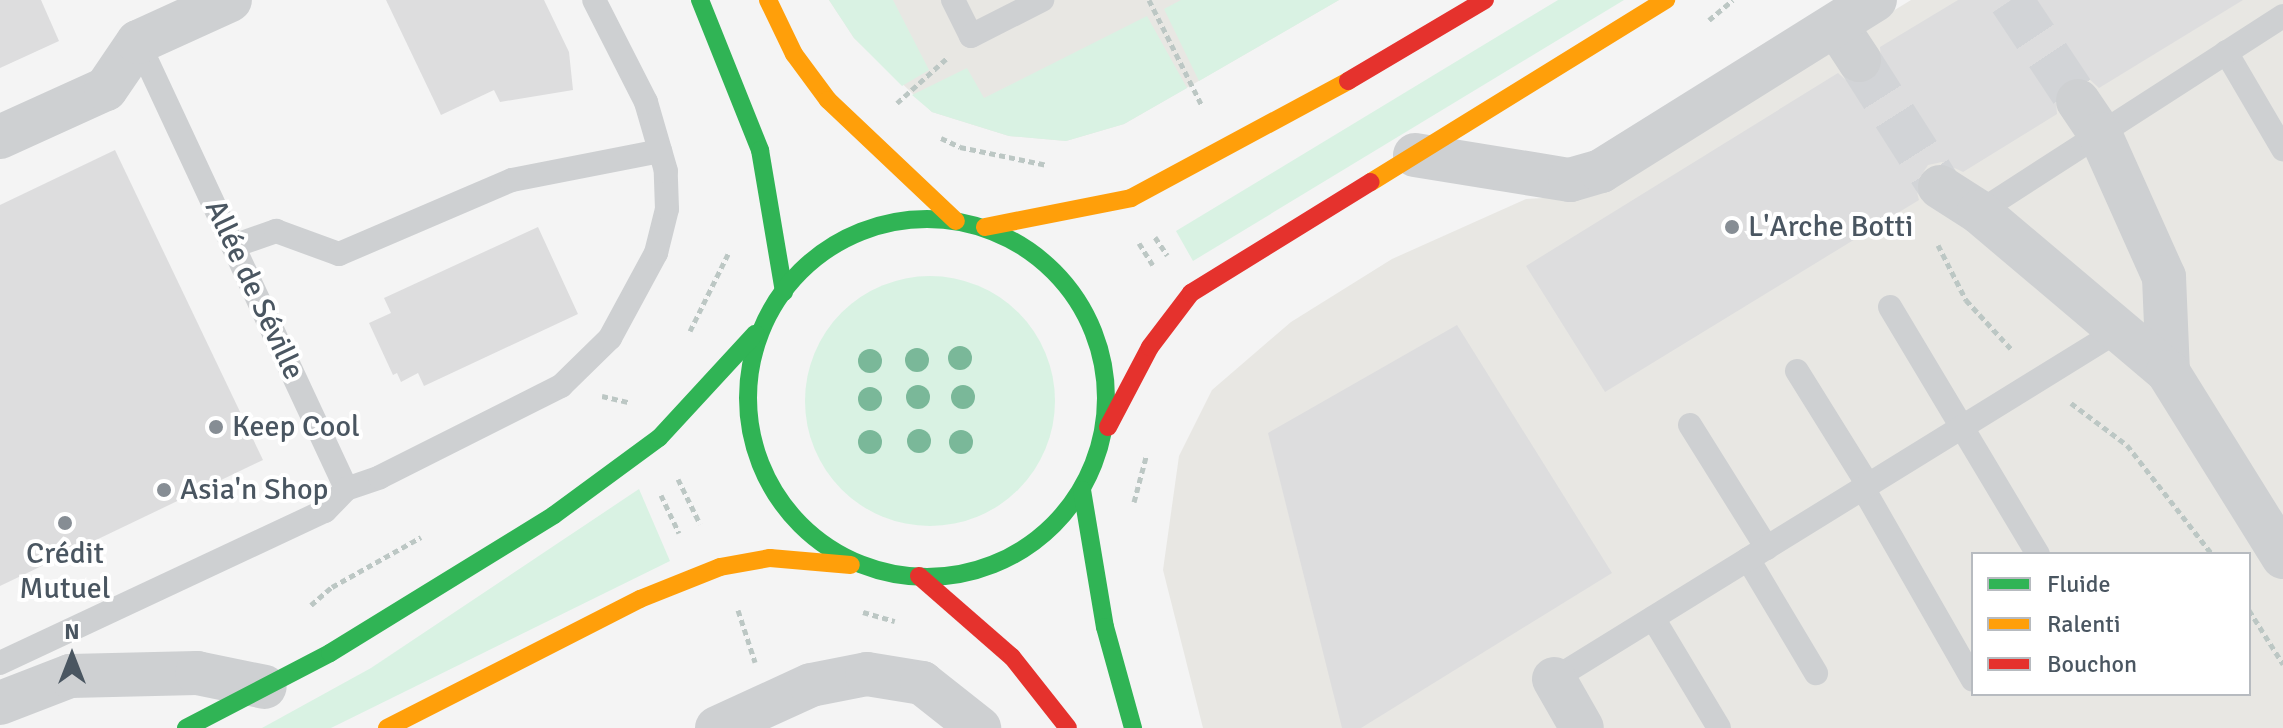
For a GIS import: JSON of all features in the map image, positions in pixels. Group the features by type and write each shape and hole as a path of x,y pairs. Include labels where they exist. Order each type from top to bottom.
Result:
{"main road":[{"path":"700,0 763,160 784,292"},
{"path":"768,0 794,54 828,100 956,221"},
{"path":"985,227 1131,198 1338,87 1485,0"},
{"path":"387,728 640,599 720,567 804,558 919,576 971,571 1011,556 1040,537 1082,490 1103,436 1150,347 1191,293 1666,0"},
{"path":"186,728 265,687 554,515 659,438 762,326 784,292 825,250 871,227 935,218 956,221 985,227 1039,257 1060,276 1089,318 1107,380 1103,436"},
{"path":"762,326 747,401 761,466 787,510 818,541 877,570"},
{"path":"1082,490 1105,627 1133,728"},
{"path":"919,576 1012,657 1068,728"}],"street":[{"path":"0,137 106,89 138,42 230,0"},
{"path":"1415,155 1570,180 1601,171 1848,42 1875,0"},
{"path":"2089,117 2164,277 2168,372"},
{"path":"1940,187 1979,212 2168,372 2283,557"},
{"path":"0,703 70,676 197,673 265,687"},
{"path":"717,728 811,685 867,674 922,683 979,728"},
{"path":"1554,679 1582,728"}],"lane":[{"path":"0,663 325,511 346,489 380,477 561,386 610,338 656,253 667,209 660,151 646,102 594,0"},
{"path":"953,0 971,36 1042,0"},
{"path":"1979,212 2089,117 2226,52 2283,16"},
{"name":"Allée de Séville","path":"138,42 346,489"},
{"path":"2226,52 2283,149"},
{"path":"233,246 276,231 339,254 512,180 660,151"},
{"path":"1890,307 2037,552"},
{"path":"1554,679 2119,330"},
{"path":"1797,371 1866,487 1971,676"},
{"path":"1690,425 1816,673"},
{"path":"1653,618 1719,728"}],"path":[{"path":"1149,0 1207,116"},
{"path":"1701,28 1733,0"},
{"path":"902,115 893,107 971,36"},
{"path":"936,135 960,147 1058,168"},
{"path":"1136,239 1158,273"},
{"path":"659,438 736,604 756,666"},
{"path":"1131,518 1148,451"},
{"path":"658,489 683,541"},
{"path":"2251,613 2283,664"}],"shaded area":[{"path":"829,0 1339,0 1124,124 1066,141 1009,136 932,112 854,38"},
{"path":"1911,0 2283,0 2283,728 1203,728 1163,570 1179,456 1212,390 1291,322 1392,259 1526,199 1594,195"}],"green space":[{"path":"829,0 893,0 929,70 902,86 854,38"},
{"path":"1181,0 1339,0 1199,81 1164,9"},
{"path":"1558,0 1624,0 1193,261 1176,231"},
{"path":"1147,16 1187,88 1124,124 1066,141 1009,136 932,112 912,95 967,68 984,98"},
{"path":"930,276 966,281 989,291 1009,304 1027,322 1050,365 1055,401 1050,437 1040,460 1027,480 1009,498 966,521 930,526 894,521 871,511 851,498 833,480 810,437 805,401 810,365 820,342 833,322 851,304 894,281"},
{"path":"639,489 670,561 331,728 262,728 371,668"}],"building":[{"path":"0,0 41,0 59,41 0,68"},
{"path":"386,0 544,0 569,52 573,90 500,102 494,90 441,115"},
{"name":"L'Arche Botti","path":"1958,0 2243,0 2099,88 2088,78 2065,80 2055,91 2057,114 1963,172 1942,162 1928,165 1915,185 1919,200 1605,392 1526,266 1838,73 1849,83 1872,81 1882,70 1880,47"},
{"path":"115,150 263,460 0,586 0,205"},
{"path":"538,227 578,314 424,386 418,373 401,382 397,373 393,375 369,323 391,313 384,298"},
{"path":"1457,325 1612,573 1361,728 1342,728 1268,433"}],"tunnel":[{"path":"2011,0 2078,101"},
{"path":"1859,60 1940,187"}],"traffic: fast":[{"path":"700,0 760,150 784,292"},
{"path":"927,219 962,222 996,232 1027,249 1054,271 1076,298 1093,329 1103,363 1106,398 1103,433 1093,467 1076,498 1054,525 1027,547 996,564 962,574 927,577 892,574 858,564 827,547 800,525 778,498 761,467 751,433 748,398 751,363 761,329 778,298 800,271 827,249 858,232 892,222 927,219"},
{"path":"186,728 330,653 554,515 659,438 755,334"},
{"path":"1082,490 1105,627 1133,728"}],"traffic: slow":[{"path":"768,0 794,54 828,100 956,221"},
{"path":"1371,182 1666,0"},
{"path":"985,227 1131,198 1348,81"},
{"path":"387,728 640,599 720,567 770,558 851,565"}],"traffic: jam":[{"path":"1348,81 1485,0"},
{"path":"1108,427 1150,347 1191,293 1371,182"},
{"path":"919,576 1012,657 1068,728"}],"place":[{"name":"L'Arche Botti","path":"1732,227"},
{"name":"Keep Cool","path":"216,427"},
{"name":"Asia'n Shop","path":"164,490"},
{"name":"Crédit Mutuel","path":"65,523"}]}
